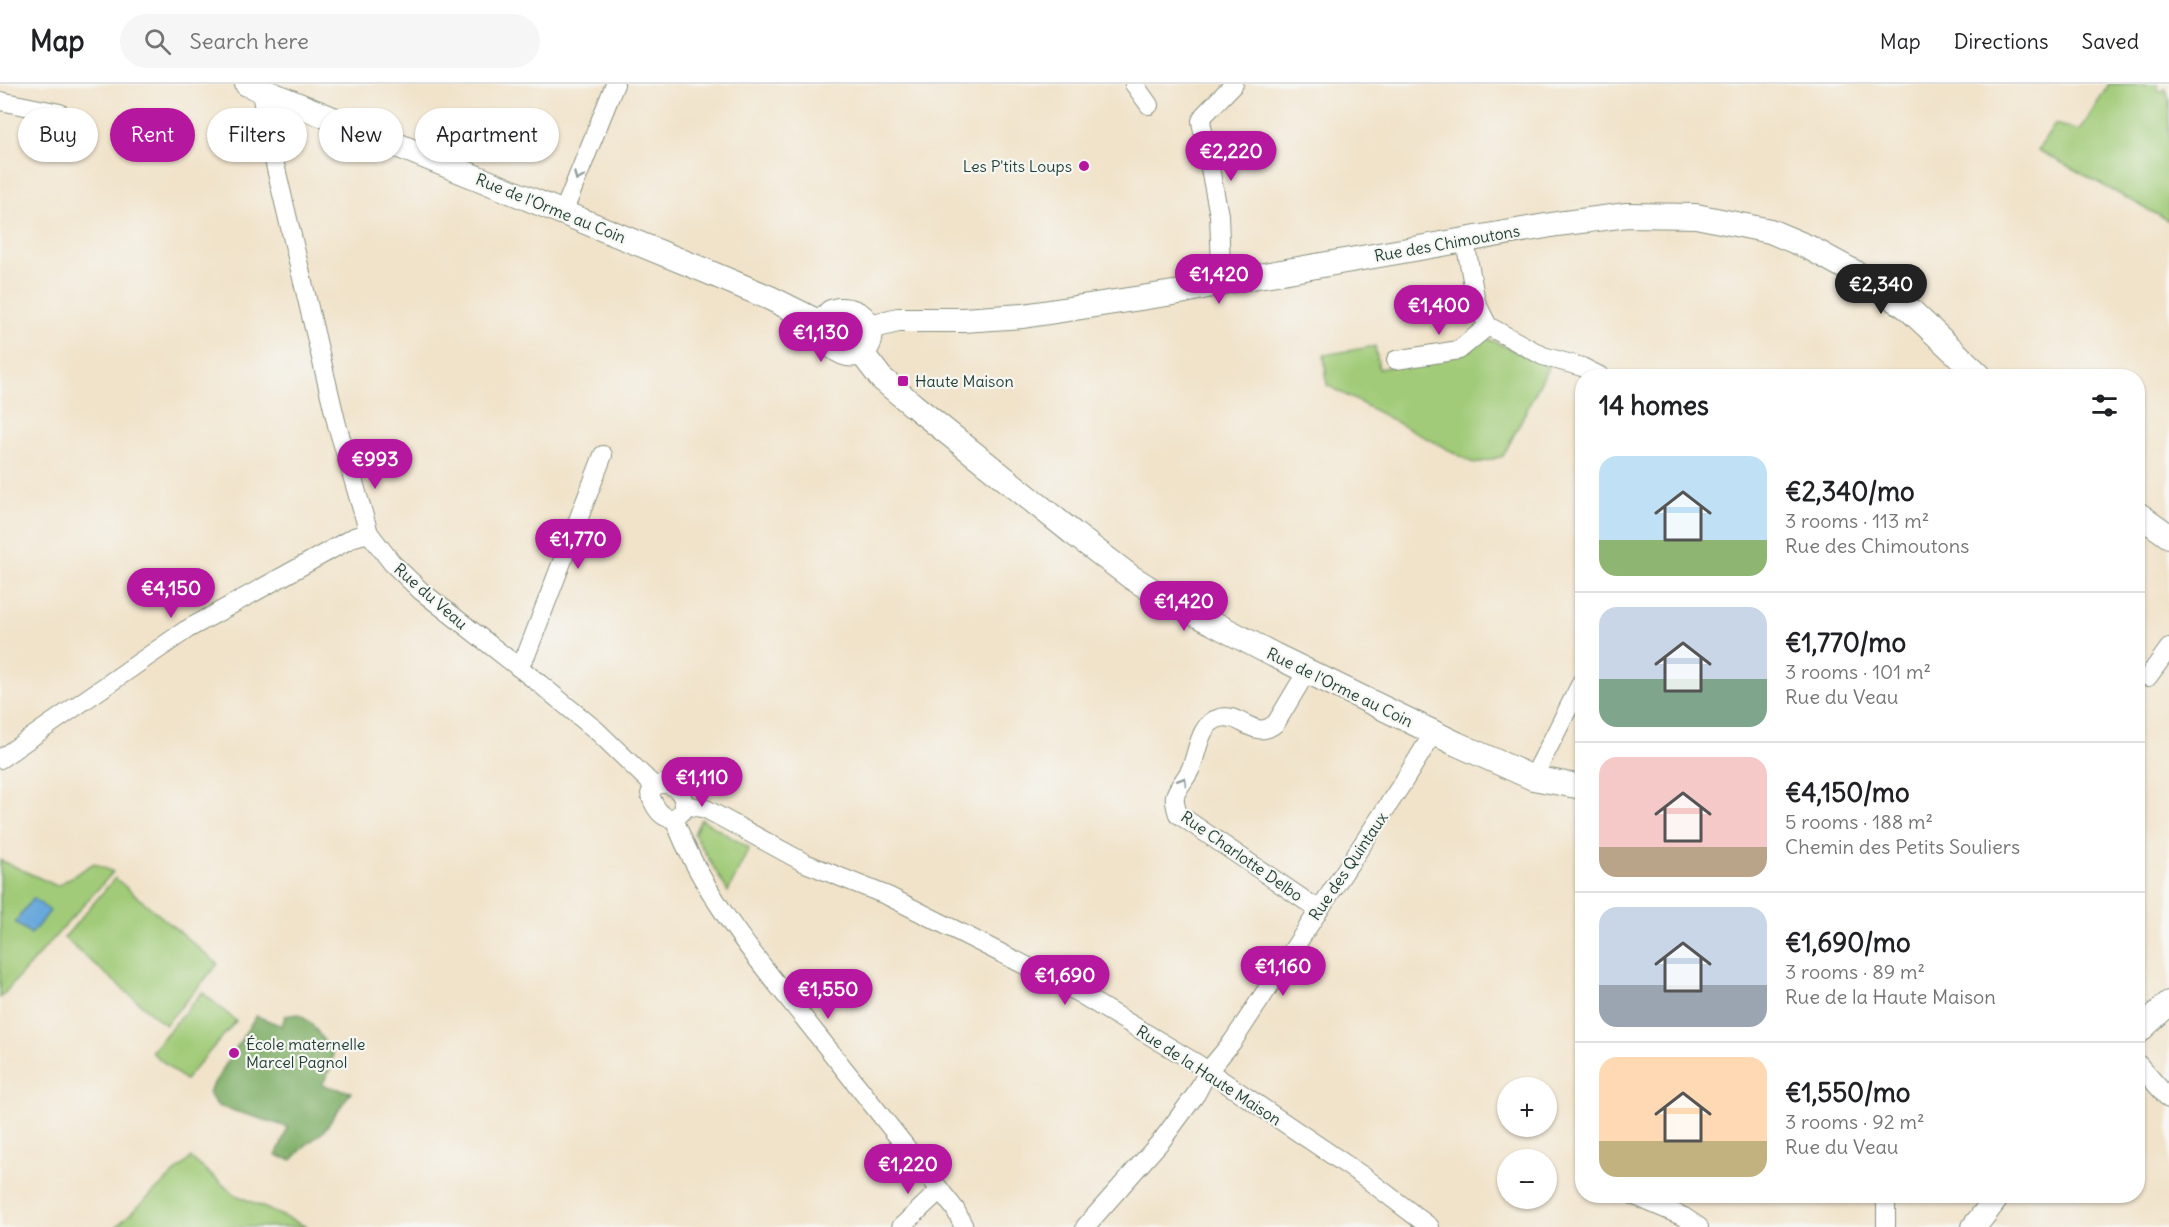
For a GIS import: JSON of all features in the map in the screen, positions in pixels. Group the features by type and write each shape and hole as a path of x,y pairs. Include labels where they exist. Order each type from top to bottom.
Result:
{"main road":[{"name":"Rue de l'Orme au Coin","path":"254,88 770,298 820,323"},
{"name":"Rue des Chimoutons","path":"870,327 898,320 963,320 1023,316 1180,292 1224,282 1537,227 1627,215 1696,216 1770,231 1808,247 1873,283 1909,309 1973,369"},
{"path":"844,310 862,319 870,327 871,339 868,346 861,352 849,354 835,348 824,339 820,332 820,323 831,312 844,310"},
{"name":"Rue de l'Orme au Coin","path":"861,352 881,378 904,398 1131,577 1196,615 1434,732 1533,778 1575,786"},
{"path":"2145,519 2169,536"},
{"path":"2145,1025 2169,1003"},
{"path":"1974,1227 1993,1203"}],"street":[{"path":"563,213 615,84"},
{"path":"1134,84 1149,105"},
{"path":"1224,282 1221,266 1219,215 1201,121 1234,84"},
{"name":"Rue du Veau","path":"254,88 267,131 337,425 369,533 392,563 421,591 597,731 654,786 667,783 681,793 680,812 684,846 725,914 777,985 940,1190 964,1227"},
{"path":"0,101 35,108"},
{"path":"1465,241 1476,302 1488,326 1543,356 1586,369"},
{"path":"1396,360 1460,350 1488,326"},
{"path":"518,667 527,653 603,455"},
{"path":"0,759 186,630 354,537 369,533"},
{"path":"2148,676 2169,648"},
{"name":"Rue Charlotte Delbo","path":"1307,671 1276,723 1268,730 1261,730 1229,718 1220,718 1211,723 1203,733 1191,768 1176,794 1174,804 1178,814 1319,910"},
{"path":"1533,778 1575,695"},
{"name":"Rue des Quintaux","path":"1085,1227 1162,1140 1196,1094 1208,1071 1233,1041 1434,732"},
{"path":"654,786 650,794 652,802 661,814 669,819 680,812"},
{"name":"Rue de la Haute Maison","path":"680,812 706,809 805,863 888,896 1070,988 1208,1071 1363,1176 1430,1227"},
{"path":"2145,1072 2169,1099"},
{"path":"901,1227 940,1190"},
{"path":"1651,1203 1684,1217 1699,1227"},
{"path":"1886,1203 1886,1227"}],"green space":[{"path":"2109,84 2157,84 2159,92 2166,89 2169,99 2169,221 2038,150 2055,124 2080,131"},
{"path":"1486,338 1549,366 1503,456 1475,464 1327,385 1324,355 1375,346 1379,369 1462,352"},
{"path":"701,819 749,848 728,892 694,834"},
{"path":"0,860 57,886 94,863 113,872 0,998"},
{"path":"115,878 218,964 165,1025 64,938"},
{"path":"202,992 236,1021 185,1080 151,1052"},
{"path":"299,1014 312,1024 333,1054 329,1072 322,1085 351,1092 323,1132 292,1160 276,1156 288,1127 218,1106 208,1093 256,1016 282,1026 285,1016"},
{"path":"191,1158 234,1194 307,1227 116,1227"}],"water":[{"path":"33,898 50,911 31,934 15,922"}],"place":[{"name":"Les P'tits Loups","path":"1084,166"},
{"name":"Haute Maison","path":"903,381"},
{"name":"École maternelle Marcel Pagnol","path":"234,1053"}]}
